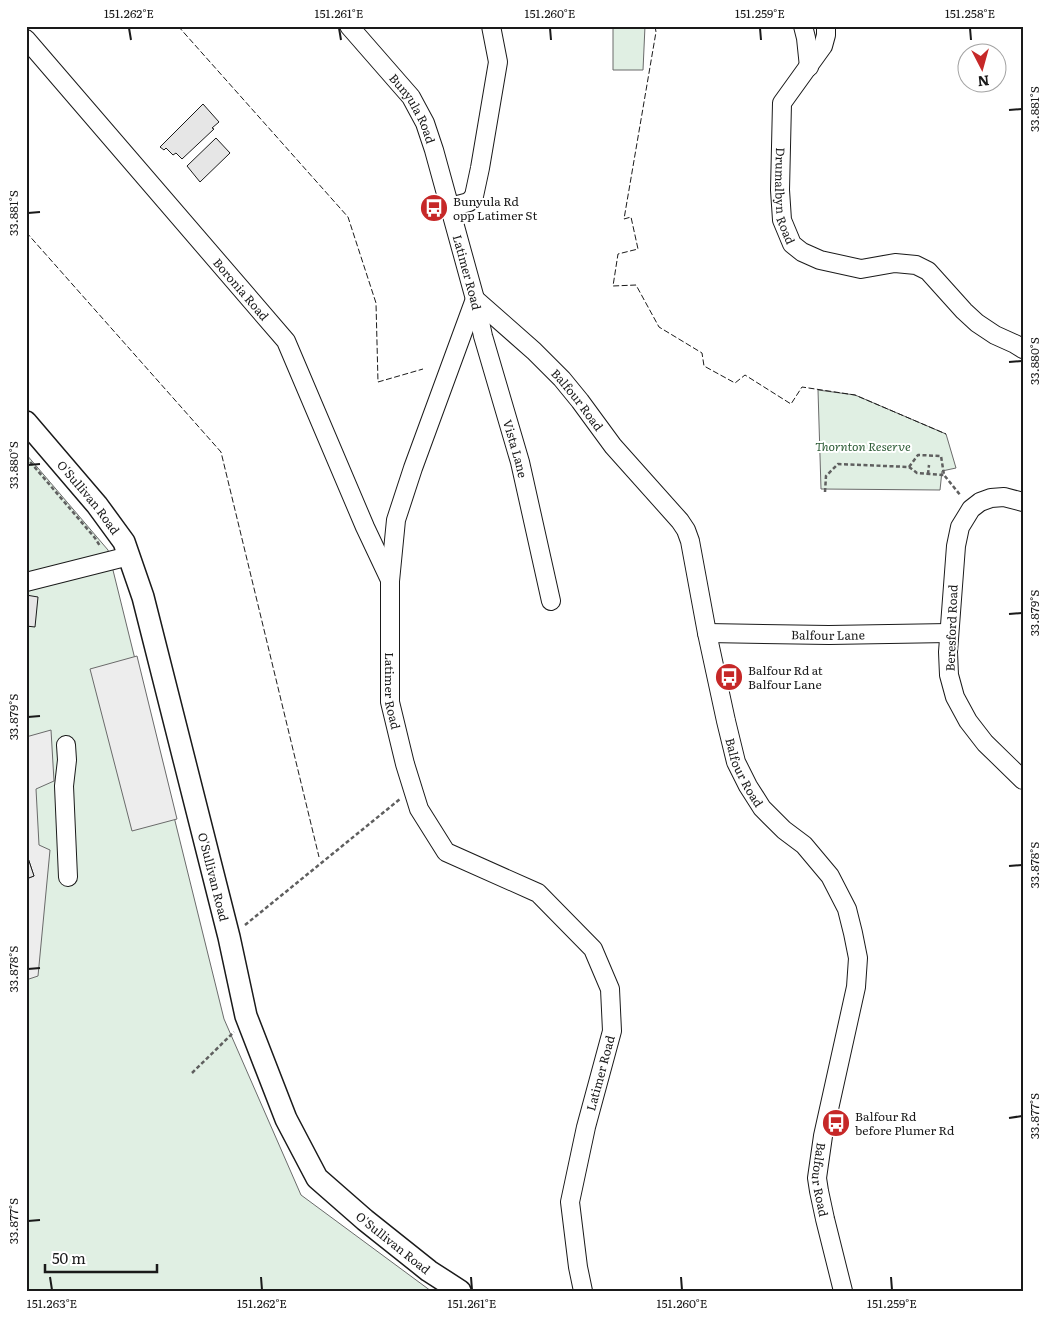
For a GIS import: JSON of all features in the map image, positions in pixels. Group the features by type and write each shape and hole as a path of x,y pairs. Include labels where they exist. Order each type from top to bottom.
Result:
{"main road":[{"name":"O'Sullivan Road","path":"26,422 97,505 124,542 118,559 142,597 230,937 247,1019 286,1119 317,1178 429,1271 460,1291"}],"street":[{"name":"Bunyula Road","path":"349,26 412,97 425,123 450,207"},
{"path":"450,207 469,202 474,196 498,62 491,26"},
{"path":"803,26 809,67"},
{"name":"Drumalbyn Road","path":"826,26 823,46 782,104 780,190 782,220 792,244 802,252 820,260 861,270 895,263 916,265 928,271 976,323 1023,349"},
{"name":"Boronia Road","path":"26,38 286,342 390,581"},
{"name":"Latimer Road","path":"450,207 475,299 396,520 390,581 390,702 412,789 419,809 446,852 538,893 594,949 610,989 612,1031 586,1128 570,1202 578,1267 584,1291"},
{"name":"Vista Lane","path":"475,299 483,336 520,462 551,600"},
{"name":"Balfour Road","path":"475,299 534,351 562,379 613,446 686,530 690,541 707,633 736,762 762,808 784,830 804,845 830,876 847,909 858,958 856,987 823,1136 817,1178 843,1291"},
{"path":"971,509 980,502 991,498 1004,497 1023,502"},
{"name":"Beresford Road","path":"971,509 960,527 956,546 949,633 948,675 955,697 968,721 985,743 1023,780"},
{"path":"26,582 118,559"},
{"name":"Balfour Lane","path":"707,633 829,635 949,633"},
{"path":"66,744 67,760 64,786 68,877"}],"path":[{"path":"909,467 918,455 941,456 944,475 971,509"},
{"path":"26,456 95,538 106,556 118,559"},
{"path":"825,492 826,476 838,464 909,467 917,473 944,475"},
{"path":"928,474 929,465"},
{"path":"230,937 412,789"},
{"path":"192,1073 247,1019"}],"green space":[{"path":"613,26 645,26 643,70 613,70"},
{"name":"Thornton Reserve","path":"818,390 855,395 946,434 956,468 942,471 940,490 821,489"},
{"path":"26,454 108,550 224,1019 301,1195 431,1291 26,1291"}],"shaded area":[{"path":"137,656 177,819 132,831 90,669"},
{"path":"51,730 54,781 36,789 39,845 50,850 38,976 26,980 26,879 34,876 26,852 26,737"}],"building":[{"path":"203,104 219,122 212,128 214,129 182,159 176,153 173,155 166,148 164,150 160,147"},
{"path":"216,138 230,153 200,182 187,166"},
{"path":"26,595 38,597 35,627 26,626"},
{"path":"26,852 34,876 26,879"}],"fence":[{"path":"178,26 348,217 376,303 378,382 423,369"},
{"path":"655,26 656,32 624,219 631,217 638,249 618,254 613,286 636,285 659,327 702,353 704,366 735,383 745,375 791,404 802,387 855,395 946,434"},
{"path":"26,232 221,452 319,857"}],"place":[{"name":"Bunyula Rd opp Latimer St","path":"434,208"},
{"name":"Balfour Rd at Balfour Lane","path":"729,677"},
{"name":"Balfour Rd before Plumer Rd","path":"836,1123"}]}
